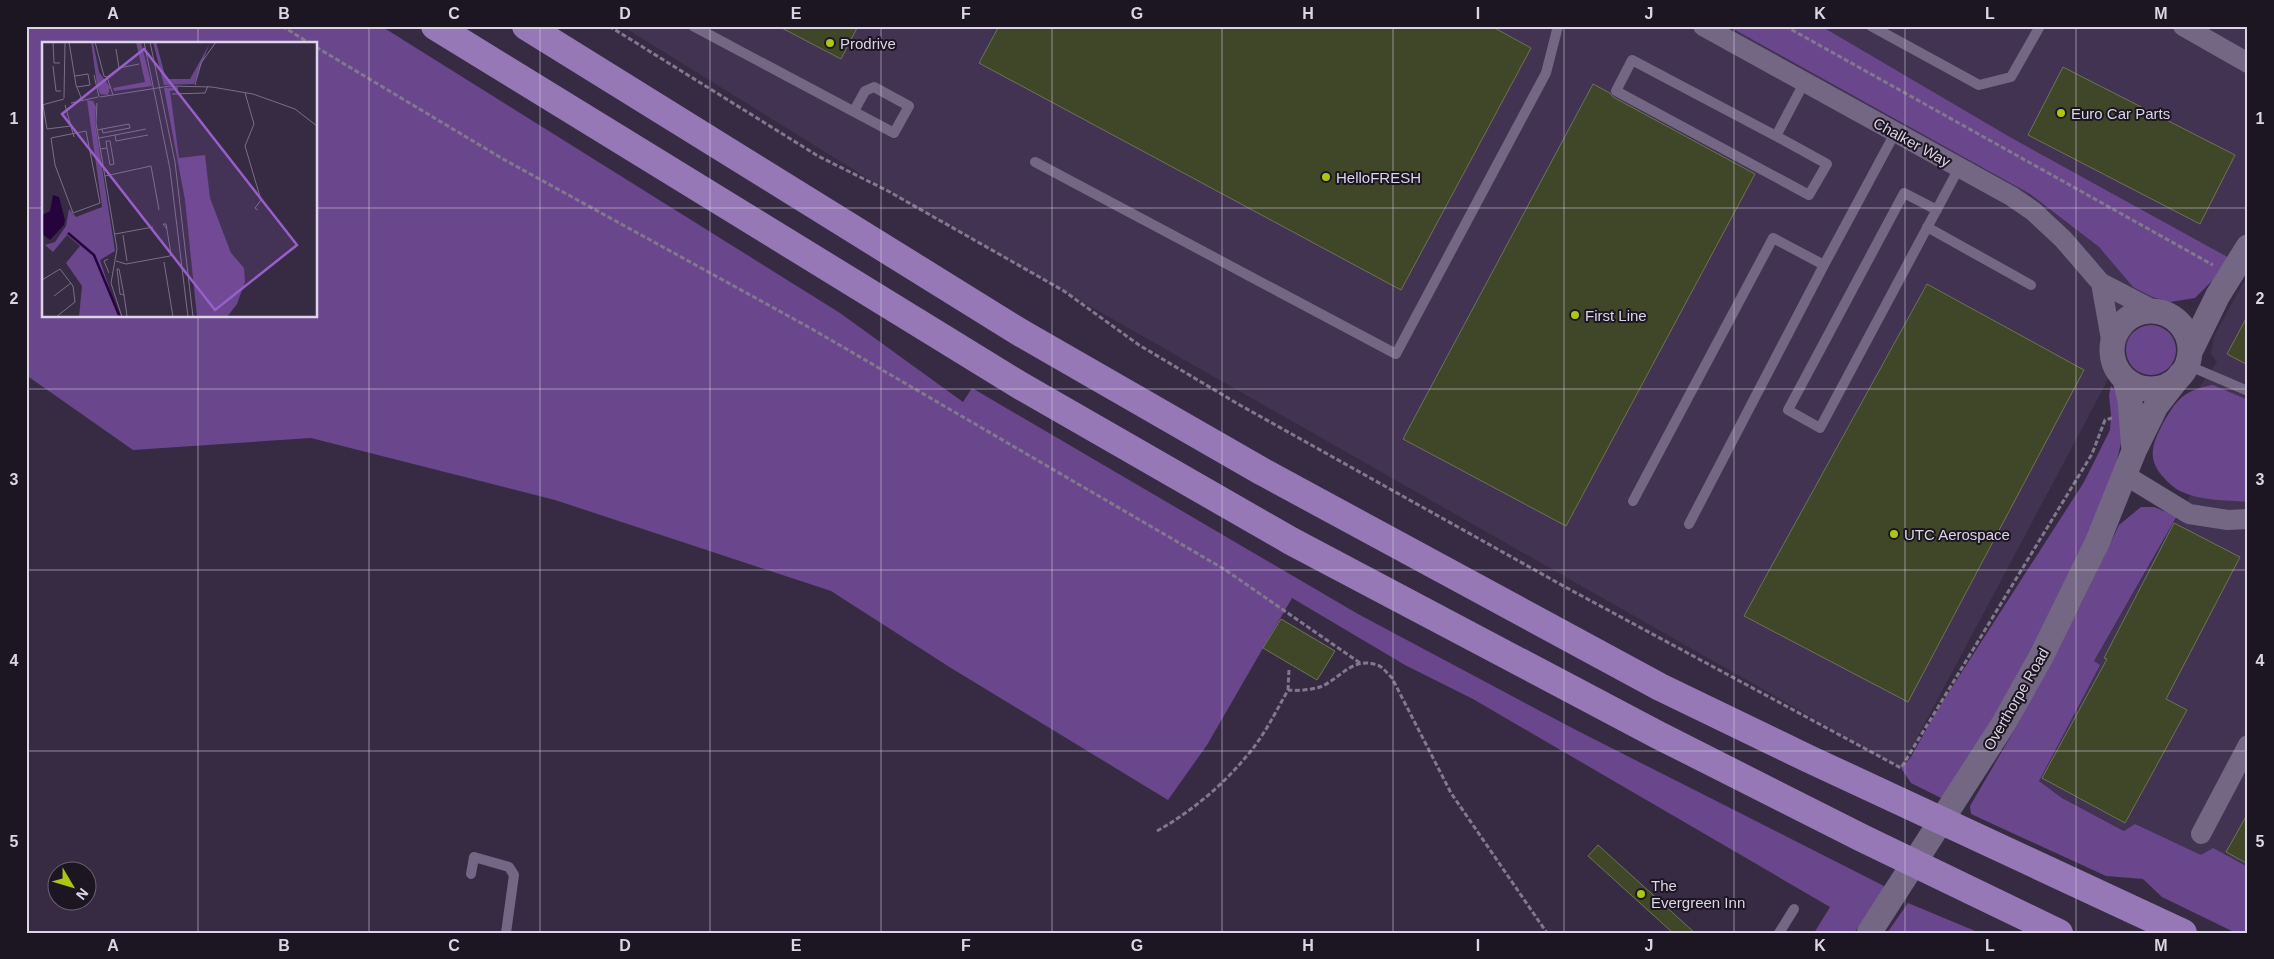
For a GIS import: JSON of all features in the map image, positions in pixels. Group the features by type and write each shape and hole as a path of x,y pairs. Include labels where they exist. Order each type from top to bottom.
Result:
{"highway":[{"path":"435,26 1021,386 1290,541 1658,735 1862,838 2058,933"},
{"path":"526,26 1021,333 1272,476 1660,686 1809,759 2183,933"}],"street":[{"name":"Chalker Way","path":"1703,26 2011,196 2033,212 2078,254 2101,283 2161,313"},
{"path":"2183,26 2248,63"},
{"name":"Overthorpe Road","path":"1869,933 2004,723 2042,655 2097,543 2134,450 2156,406 2186,364 2225,284 2248,247"},
{"name":"Chalker Way","path":"2101,283 2112,345"},
{"path":"2161,313 2176,320 2189,340 2186,364 2172,383 2161,388 2142,388 2125,380 2115,364 2112,345 2115,334 2122,324 2132,316 2143,312 2161,313 2191,309 2225,284"},
{"name":"Overthorpe Road","path":"2125,380 2131,412 2134,450"},
{"path":"2125,475 2189,514 2228,520 2248,519"},
{"path":"2201,834 2248,746"}],"lane":[{"path":"694,26 854,111 894,132 909,106 874,87 864,91 854,111"},
{"path":"1036,162 1396,354 1546,73 1558,26"},
{"path":"1871,26 1978,84 2012,77 2040,26"},
{"path":"1632,60 1776,136 1826,164 1809,194 1616,91 1632,60"},
{"path":"1776,136 1804,83"},
{"path":"1688,524 1895,133"},
{"path":"1937,210 1904,193 1788,410 1820,428 1927,227 1937,210 1959,168"},
{"path":"1927,227 2031,285"},
{"path":"1633,501 1773,238 1824,265"},
{"path":"2186,364 2248,391"},
{"path":"471,874 474,857 509,867 514,875 506,933"},
{"path":"1779,933 1794,909"}],"path":[{"path":"282,26 308,42"},
{"path":"609,26 818,156 888,191 1064,290 1139,344 1238,404 1567,588 1901,768 2092,454 2106,420 2131,412"},
{"path":"1785,26 2225,284"},
{"path":"318,48 503,159 812,328 1224,569 1360,663 1378,665 1392,678 1451,793 1547,933"},
{"path":"1288,690 1298,691 1321,686 1339,673 1360,663"},
{"path":"1157,831 1172,823 1220,784 1246,758 1268,726 1288,690 1289,669"}],"shaded area":[{"path":"26,26 381,26 840,313 963,402 972,388 1358,614 1574,729 1886,887 1854,933 1814,933 1830,907 1473,699 1405,665 1292,598 1207,745 1168,800 951,668 831,591 555,500 311,438 133,450 26,375"},
{"path":"622,26 1728,26 2030,194 2099,247 2133,287 2152,297 1901,768 888,191"},
{"path":"1728,26 1821,26 2010,137 2233,260 2195,298 2170,302 2152,297 2133,287 2099,247 2030,194"},
{"path":"1821,26 2248,26 2248,233 2233,260 2010,137"},
{"path":"2248,274 2248,895 2062,798 2039,781 2099,665 2094,661 2191,494 2195,415 2199,388 2217,362 2211,354 2214,336"},
{"path":"2151,325 2161,327 2169,332 2174,340 2176,350 2174,360 2169,368 2161,373 2151,375 2141,373 2133,368 2128,360 2126,350 2128,340 2133,332 2141,327"},
{"path":"2213,385 2248,400 2248,502 2196,497 2180,491 2165,479 2155,465 2153,458 2154,445 2170,411 2176,403 2190,392"},
{"path":"2111,386 2120,395 2124,430 2114,473 2101,512 2013,686 1943,799 1911,783 1901,768 1911,757 1935,714 2084,482 2110,430 2109,395"},
{"path":"2141,507 2154,507 2177,516 2094,661 2100,665 2039,781 2062,798 2124,831 2135,824 2201,855 2213,848 2248,867 2248,933 2236,933 2162,897 2143,879 2106,876 1971,814 1970,806 2015,729 2082,602 2119,525"},
{"path":"1908,903 1980,933 1887,933"}],"building":[{"name":"Prodrive","path":"778,26 858,26 841,59"},
{"name":"HelloFRESH","path":"999,26 1491,26 1531,48 1401,290 979,63"},
{"path":"2063,67 2235,155 2200,224 2028,135"},
{"name":"First Line","path":"1593,84 1610,93 1613,97 1755,174 1566,526 1403,439"},
{"name":"UTC Aerospace","path":"1927,284 2084,370 1908,702 1744,616"},
{"path":"2248,315 2248,365 2227,354"},
{"path":"2174,523 2240,557 2166,699 2187,710 2125,823 2042,778 2107,659 2104,658"},
{"path":"1281,619 1335,651 1317,680 1263,648"},
{"path":"2248,813 2248,864 2226,852"},
{"name":"The Evergreen Inn","path":"1598,845 1695,933 1673,933 1588,856"}],"place":[{"name":"Prodrive","path":"830,43"},
{"name":"Euro Car Parts","path":"2061,113"},
{"name":"HelloFRESH","path":"1326,177"},
{"name":"First Line","path":"1575,315"},
{"name":"UTC Aerospace","path":"1894,534"},
{"name":"The Evergreen Inn","path":"1641,894"}]}
